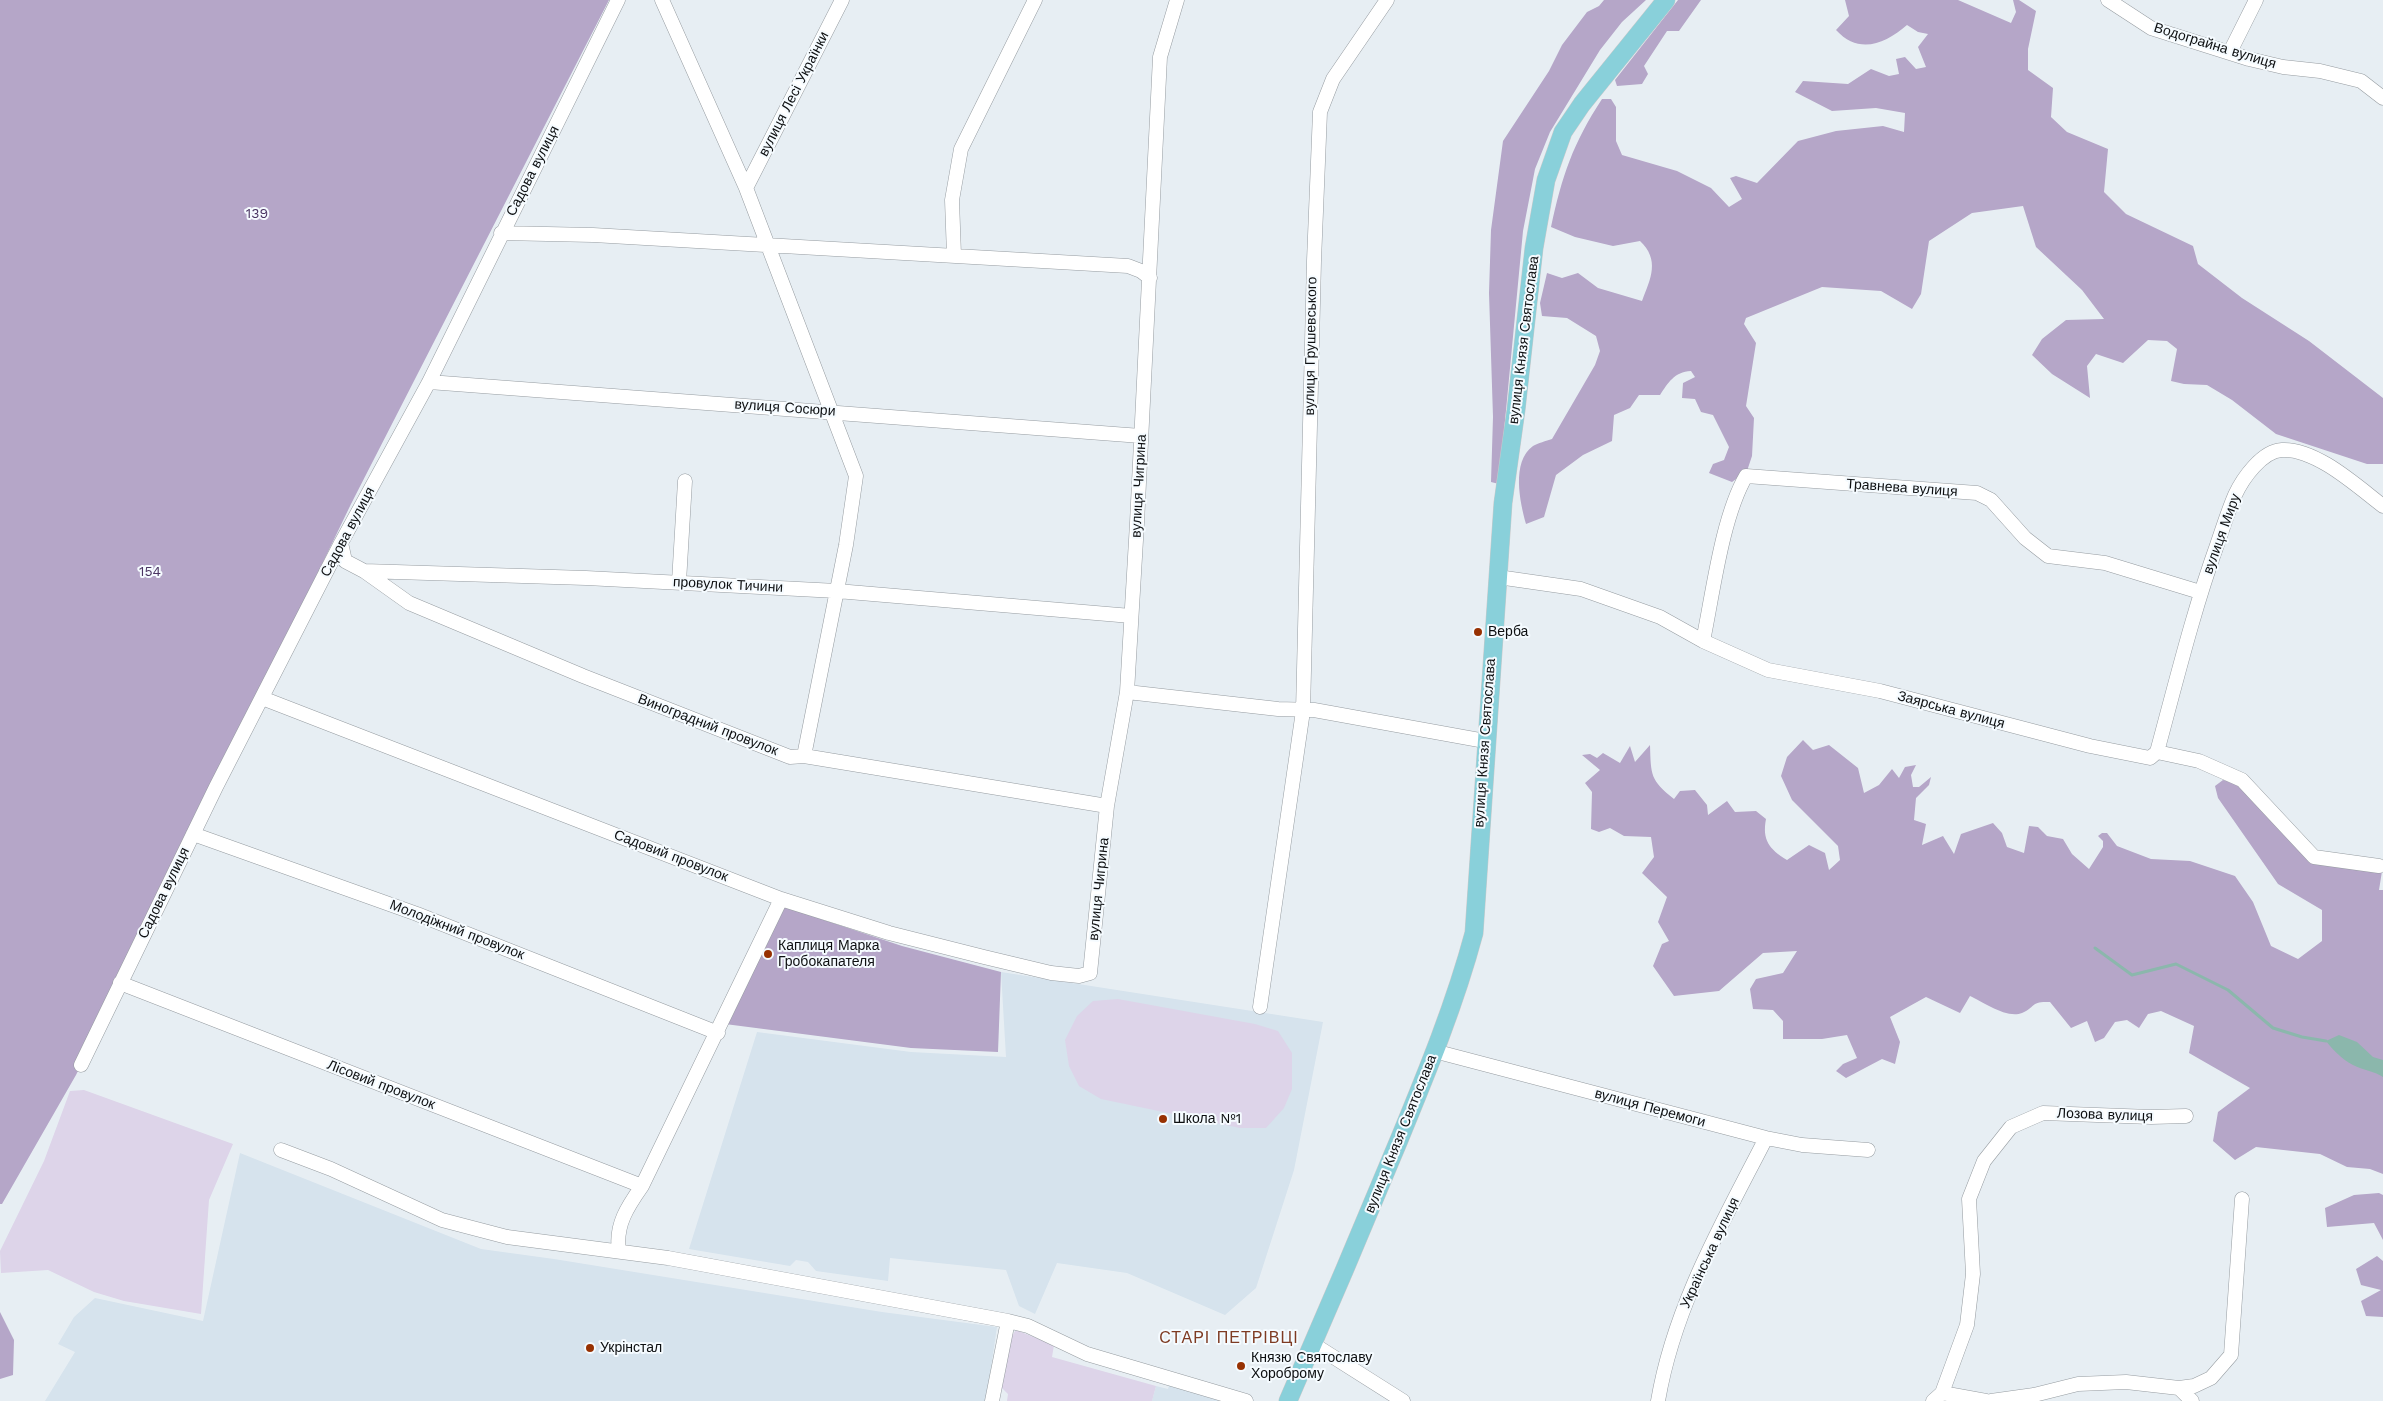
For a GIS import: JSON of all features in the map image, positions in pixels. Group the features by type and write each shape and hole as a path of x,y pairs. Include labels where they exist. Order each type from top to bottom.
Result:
{"main road":[{"name":"вулиця Князя Святослава","path":"1288,1401 1339,1287 1434,1052 1460,986 1474,933 1485,741 1503,502 1516,410 1534,248 1546,180 1563,132 1582,104 1666,0"}],"street":[{"name":"Садова вулиця","path":"81,1065 193,834 341,543 429,382 501,233 618,0"},
{"path":"662,0 746,188 856,476 846,545 804,756"},
{"name":"вулиця Лесі Українки","path":"746,188 842,0"},
{"path":"954,255 952,200 961,149 1035,0"},
{"name":"вулиця Грушевського","path":"1260,1007 1303,711 1314,261 1320,112 1333,79 1387,0"},
{"name":"Водограйна вулиця","path":"2108,0 2151,28 2283,67 2320,71 2361,81 2383,98"},
{"path":"2230,52 2256,0"},
{"name":"вулиця Чигрина","path":"1090,973 1107,806 1126,692 1150,278 1160,57 1175,1"},
{"path":"501,233 576,234 1128,266 1141,270 1150,278"},
{"name":"вулиця Сосюри","path":"429,382 1141,436"},
{"name":"вулиця Миру","path":"2157,752 2200,592 2235,494 2245,478 2272,452 2283,450 2297,451 2322,462 2383,506"},
{"name":"Травнева вулиця","path":"1703,641 1728,523 1737,491 1746,476 1976,493 1991,500 2025,538 2048,556 2104,562 2200,592"},
{"path":"679,582 685,481"},
{"path":"341,543 345,561 364,571"},
{"name":"провулок Тичини","path":"364,571 679,582 837,591 1131,616"},
{"name":"Виноградний провулок","path":"364,571 408,603 583,676 790,757 804,756 1107,806"},
{"name":"Заярська вулиця","path":"1498,577 1581,589 1660,617 1703,641 1768,670 1880,691 2090,746 2150,758 2157,752 2199,761 2242,780 2314,857 2379,866"},
{"path":"1126,692 1303,711 1314,710 1485,741"},
{"name":"Садовий провулок","path":"262,698 782,899 889,933 1003,962 1051,973 1079,976 1090,973"},
{"name":"Молодіжний провулок","path":"193,834 417,914 718,1033"},
{"path":"619,1250 618,1230 629,1204 642,1186 782,899"},
{"name":"Лісовий провулок","path":"120,983 642,1186"},
{"name":"вулиця Перемоги","path":"1434,1052 1766,1138 1802,1145 1868,1150"},
{"name":"Лозова вулиця","path":"1937,1397 1967,1325 1972,1274 1969,1199 1984,1161 2012,1127 2044,1113 2151,1117 2186,1116"},
{"name":"Українська вулиця","path":"1658,1401 1681,1313 1692,1285 1766,1138"},
{"path":"281,1150 331,1168 442,1220 507,1236 619,1250 1008,1321 1028,1326 1087,1354 1246,1401"},
{"path":"1991,1401 2034,1395 2078,1384 2126,1382 2179,1388 2194,1386 2211,1378 2231,1355 2242,1199"},
{"path":"992,1401 1008,1321"},
{"path":"1313,1344 1403,1401"},
{"path":"2179,1388 2192,1401"},
{"path":"1937,1397 1986,1401"}],"shaded area":[{"path":"1001,972 1323,1022 1294,1170 1256,1288 1225,1315 1127,1273 1057,1263 1035,1314 1019,1306 1006,1270 890,1258 888,1281 816,1271 808,1262 796,1260 790,1266 689,1249 757,1032 911,1052 1006,1057"},
{"path":"1118,999 1255,1024 1278,1031 1292,1053 1292,1089 1284,1108 1266,1128 1240,1128 1101,1099 1079,1086 1069,1066 1065,1040 1077,1016 1093,1001"},
{"path":"2339,1035 2357,1042 2373,1057 2383,1060 2383,1077 2353,1065 2338,1054 2326,1041"},
{"path":"84,1090 233,1144 209,1200 201,1314 124,1301 94,1292 48,1270 1,1273 0,1251 44,1161 70,1091"},
{"path":"240,1153 481,1249 882,1312 997,1327 986,1401 45,1401 75,1352 58,1344 74,1317 95,1298 203,1321"},
{"path":"1016,1330 1054,1345 1052,1357 1156,1386 1152,1401 1007,1401 1008,1394 1001,1387 1011,1337"},
{"path":"1170,1381 1230,1401 1152,1401 1156,1386 1168,1389"}],"green space":[{"path":"0,0 609,0 351,504 76,1075 2,1204 0,1204"},
{"path":"1604,0 1646,0 1622,22 1600,50 1550,132 1535,169 1523,231 1499,484 1491,482 1493,417 1489,293 1491,230 1503,141 1549,71 1562,45 1587,12 1599,6"},
{"path":"1678,0 1701,0 1679,31 1667,31 1644,66 1648,74 1642,84 1617,86 1615,80"},
{"path":"1845,0 1958,0 2011,23 2016,12 2013,0 2019,0 2036,11 2028,49 2028,70 2053,88 2051,117 2067,132 2108,149 2104,192 2126,214 2193,246 2198,264 2242,298 2309,341 2383,398 2383,464 2367,464 2276,434 2232,400 2207,385 2184,384 2171,381 2177,349 2167,341 2148,340 2123,363 2096,354 2087,366 2090,398 2052,374 2032,355 2042,339 2066,320 2104,319 2082,290 2036,247 2023,206 1972,213 1929,241 1921,294 1912,309 1881,291 1822,287 1746,318 1744,324 1756,343 1746,406 1754,418 1752,456 1747,471 1732,482 1709,473 1713,464 1724,460 1729,447 1713,415 1701,412 1695,399 1682,398 1683,383 1695,377 1691,371 1680,373 1672,379 1660,395 1639,395 1630,408 1614,415 1612,441 1583,455 1556,475 1544,517 1526,524 1521,505 1519,483 1522,462 1526,453 1533,446 1552,439 1595,365 1600,351 1596,336 1567,318 1542,316 1540,303 1547,273 1562,278 1578,273 1598,288 1642,301 1651,277 1652,262 1650,255 1640,241 1613,246 1575,237 1551,227 1564,176 1576,145 1592,115 1602,99 1611,99 1616,107 1616,141 1622,155 1677,171 1711,188 1729,207 1742,199 1730,178 1736,176 1757,183 1798,141 1836,131 1883,126 1904,132 1905,113 1876,108 1832,111 1795,92 1803,81 1848,84 1871,69 1889,76 1899,74 1896,59 1905,57 1916,69 1926,67 1918,47 1928,34 1918,32 1907,25 1881,42 1872,44 1854,42 1845,38 1836,30 1849,16"},
{"path":"1803,740 1813,750 1829,745 1858,768 1864,793 1879,785 1892,769 1899,778 1905,767 1916,765 1911,775 1913,787 1919,787 1931,777 1929,785 1916,798 1914,820 1926,824 1922,845 1943,836 1954,854 1961,834 1993,823 2002,833 2007,847 2024,853 2029,826 2038,827 2047,836 2063,839 2072,854 2089,869 2103,847 2103,841 2098,836 2102,833 2107,833 2117,846 2151,859 2190,861 2235,876 2253,902 2271,946 2298,959 2322,941 2322,910 2278,884 2218,798 2215,786 2223,780 2240,783 2312,860 2383,865 2379,890 2383,890 2383,1174 2370,1169 2347,1167 2320,1154 2256,1147 2235,1160 2213,1141 2218,1112 2250,1088 2189,1053 2194,1026 2161,1011 2148,1014 2139,1028 2127,1020 2115,1022 2104,1038 2095,1042 2087,1021 2071,1028 2050,1002 2036,1003 2022,1013 2009,1014 1988,1006 1970,996 1960,1013 1926,997 1890,1017 1900,1042 1895,1064 1882,1059 1846,1078 1836,1071 1843,1064 1857,1058 1847,1035 1822,1039 1783,1039 1783,1021 1773,1010 1753,1009 1750,989 1756,979 1783,973 1797,951 1763,953 1719,991 1674,996 1653,966 1662,944 1669,941 1658,922 1667,897 1642,873 1654,857 1651,837 1624,836 1610,828 1599,832 1591,829 1592,792 1585,783 1600,770 1582,755 1590,754 1597,758 1603,753 1620,763 1630,746 1635,762 1650,745 1653,776 1660,787 1674,799 1680,791 1695,790 1707,805 1708,815 1727,801 1735,812 1756,811 1766,819 1765,833 1771,848 1787,860 1809,845 1825,853 1829,870 1840,860 1838,846 1792,800 1781,776 1787,757"},
{"path":"785,907 902,946 1001,972 998,1052 911,1048 725,1024"},
{"path":"2379,1193 2383,1195 2383,1240 2374,1223 2327,1227 2325,1208 2354,1195"},
{"path":"2377,1256 2383,1261 2383,1317 2366,1316 2361,1301 2381,1290 2361,1285 2356,1269"},
{"path":"0,1312 14,1340 13,1375 0,1379"}],"waterway":[{"path":"2095,948 2132,975 2176,964 2228,990 2273,1028 2302,1037 2326,1041"}],"place":[{"name":"Верба","path":"1478,632"},
{"name":"Каплиця Марка Гробокапателя","path":"768,954"},
{"name":"Школа №1","path":"1163,1119"},
{"name":"Укрінстал","path":"590,1348"},
{"name":"Князю Святославу Хороброму","path":"1241,1366"}],"district":[{"name":"СТАРІ ПЕТРІВЦІ","path":"1229,1338"}],"park label":[{"name":"139","path":"257,214"},
{"name":"154","path":"150,572"}]}
